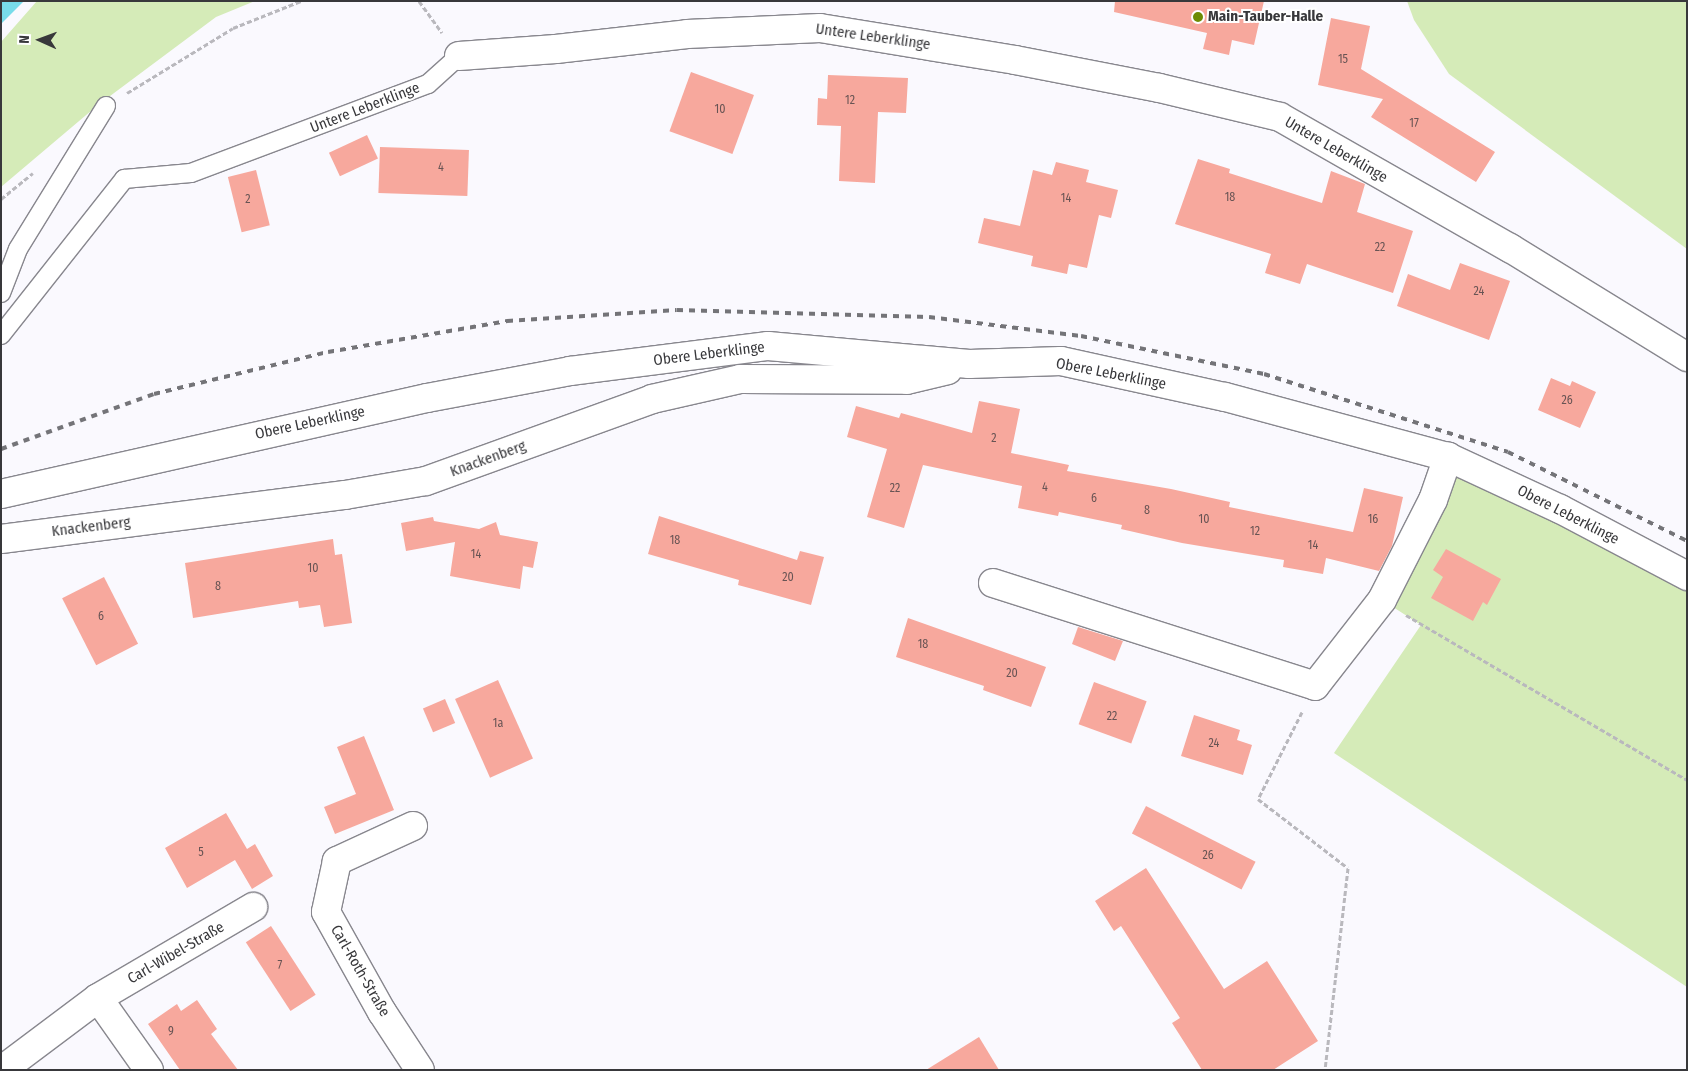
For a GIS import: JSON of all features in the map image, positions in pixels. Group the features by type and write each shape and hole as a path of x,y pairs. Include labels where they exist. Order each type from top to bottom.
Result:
{"street":[{"name":"Untere Leberklinge","path":"459,56 687,34 820,28 996,56 1158,88 1280,117 1510,248 1687,357"},
{"name":"Obere Leberklinge","path":"1,494 408,402 580,370 768,346 969,364 1061,361 1226,397 1448,457 1560,510 1687,576"},
{"name":"Knackenberg","path":"1,539 345,495 426,482 652,400 740,379 907,380 969,364"},
{"path":"993,583 1315,686 1382,600 1433,500 1448,457"},
{"name":"Carl-Roth-Straße","path":"413,826 336,861 326,912 382,1012 420,1070"},
{"name":"Carl-Wibel-Straße","path":"2,1070 98,998 254,907"},
{"path":"98,998 149,1070"}],"lane":[{"name":"Untere Leberklinge","path":"1,335 124,178 191,173 428,84 459,56"},
{"path":"1,293 18,249 106,106"}],"path":[{"path":"264,16 301,1"},
{"path":"419,1 459,56"},
{"path":"1382,600 1687,780"},
{"path":"1315,686 1258,798 1348,868 1325,1070"}],"green space":[{"path":"37,1 255,1 216,17 98,105 1,187 1,42"},
{"path":"1407,1 1687,1 1687,249 1449,74 1414,20"},
{"path":"1448,457 1687,582 1687,987 1334,753 1421,625 1382,600"}],"water":[{"path":"1,1 24,1 1,24"}],"building":[{"name":"Main-Tauber-Halle","path":"1115,1 1264,1 1254,45 1232,40 1229,55 1203,49 1207,33 1114,12"},
{"path":"1331,18 1370,26 1361,69 1495,152 1476,182 1371,117 1383,99 1318,85"},
{"path":"691,72 754,95 732,154 669,131"},
{"path":"828,75 908,78 906,113 878,112 875,183 839,181 841,126 817,125 818,98 827,99"},
{"path":"367,135 378,159 340,176 329,153"},
{"path":"380,147 469,150 467,196 378,193"},
{"path":"1198,159 1230,169 1229,173 1322,203 1331,171 1365,184 1357,212 1413,231 1393,293 1307,264 1300,284 1265,273 1271,254 1175,224"},
{"path":"1056,162 1089,170 1086,182 1118,190 1111,218 1099,215 1087,268 1069,264 1067,274 1031,266 1033,256 978,243 984,218 1020,226 1033,170 1052,175"},
{"path":"256,170 270,225 242,232 228,177"},
{"path":"1460,263 1510,281 1489,340 1397,306 1408,274 1450,290"},
{"path":"1551,378 1570,386 1572,381 1596,392 1580,428 1538,410"},
{"path":"979,401 1020,409 1011,453 1069,465 1067,471 1171,489 1230,502 1229,507 1353,532 1364,488 1403,497 1392,546 1379,571 1326,558 1323,574 1283,567 1284,560 1182,543 1121,529 1122,525 1059,512 1058,516 1018,508 1022,486 923,465 904,528 867,517 887,449 847,437 856,406 899,418 901,413 972,433"},
{"path":"659,516 797,560 800,551 824,557 811,605 738,585 739,580 648,554"},
{"path":"433,517 434,521 479,529 496,522 500,535 538,542 533,568 523,566 520,589 450,576 455,542 406,551 401,523"},
{"path":"333,539 335,555 342,554 352,623 324,627 320,605 299,608 298,601 193,618 185,563"},
{"path":"1446,549 1501,579 1487,605 1483,602 1473,621 1431,598 1443,577 1433,570"},
{"path":"104,577 138,644 96,665 62,598"},
{"path":"908,618 1046,667 1031,707 983,690 984,686 896,657"},
{"path":"1078,627 1123,641 1115,661 1072,644"},
{"path":"498,680 533,759 490,778 455,699"},
{"path":"1094,682 1147,701 1131,743 1079,724"},
{"path":"445,699 455,723 433,732 423,708"},
{"path":"1194,715 1240,730 1237,740 1252,745 1243,775 1181,756"},
{"path":"364,736 394,810 335,834 324,807 356,794 337,747"},
{"path":"1146,806 1256,862 1242,889 1132,834"},
{"path":"226,813 247,849 255,844 273,876 252,889 235,860 187,888 165,848"},
{"path":"1146,868 1224,989 1267,961 1318,1041 1273,1070 1202,1070 1172,1023 1180,1018 1121,926 1114,931 1095,901"},
{"path":"271,926 316,995 291,1011 246,942"},
{"path":"197,1000 217,1029 211,1034 238,1070 180,1070 148,1024 177,1004 181,1011"},
{"path":"979,1037 999,1070 926,1070"}],"railway":[{"path":"1,449 154,394 328,352 507,321 677,310 929,317 1081,336 1264,374 1508,452 1687,541"}],"place":[{"name":"Main-Tauber-Halle","path":"1198,17"}]}
